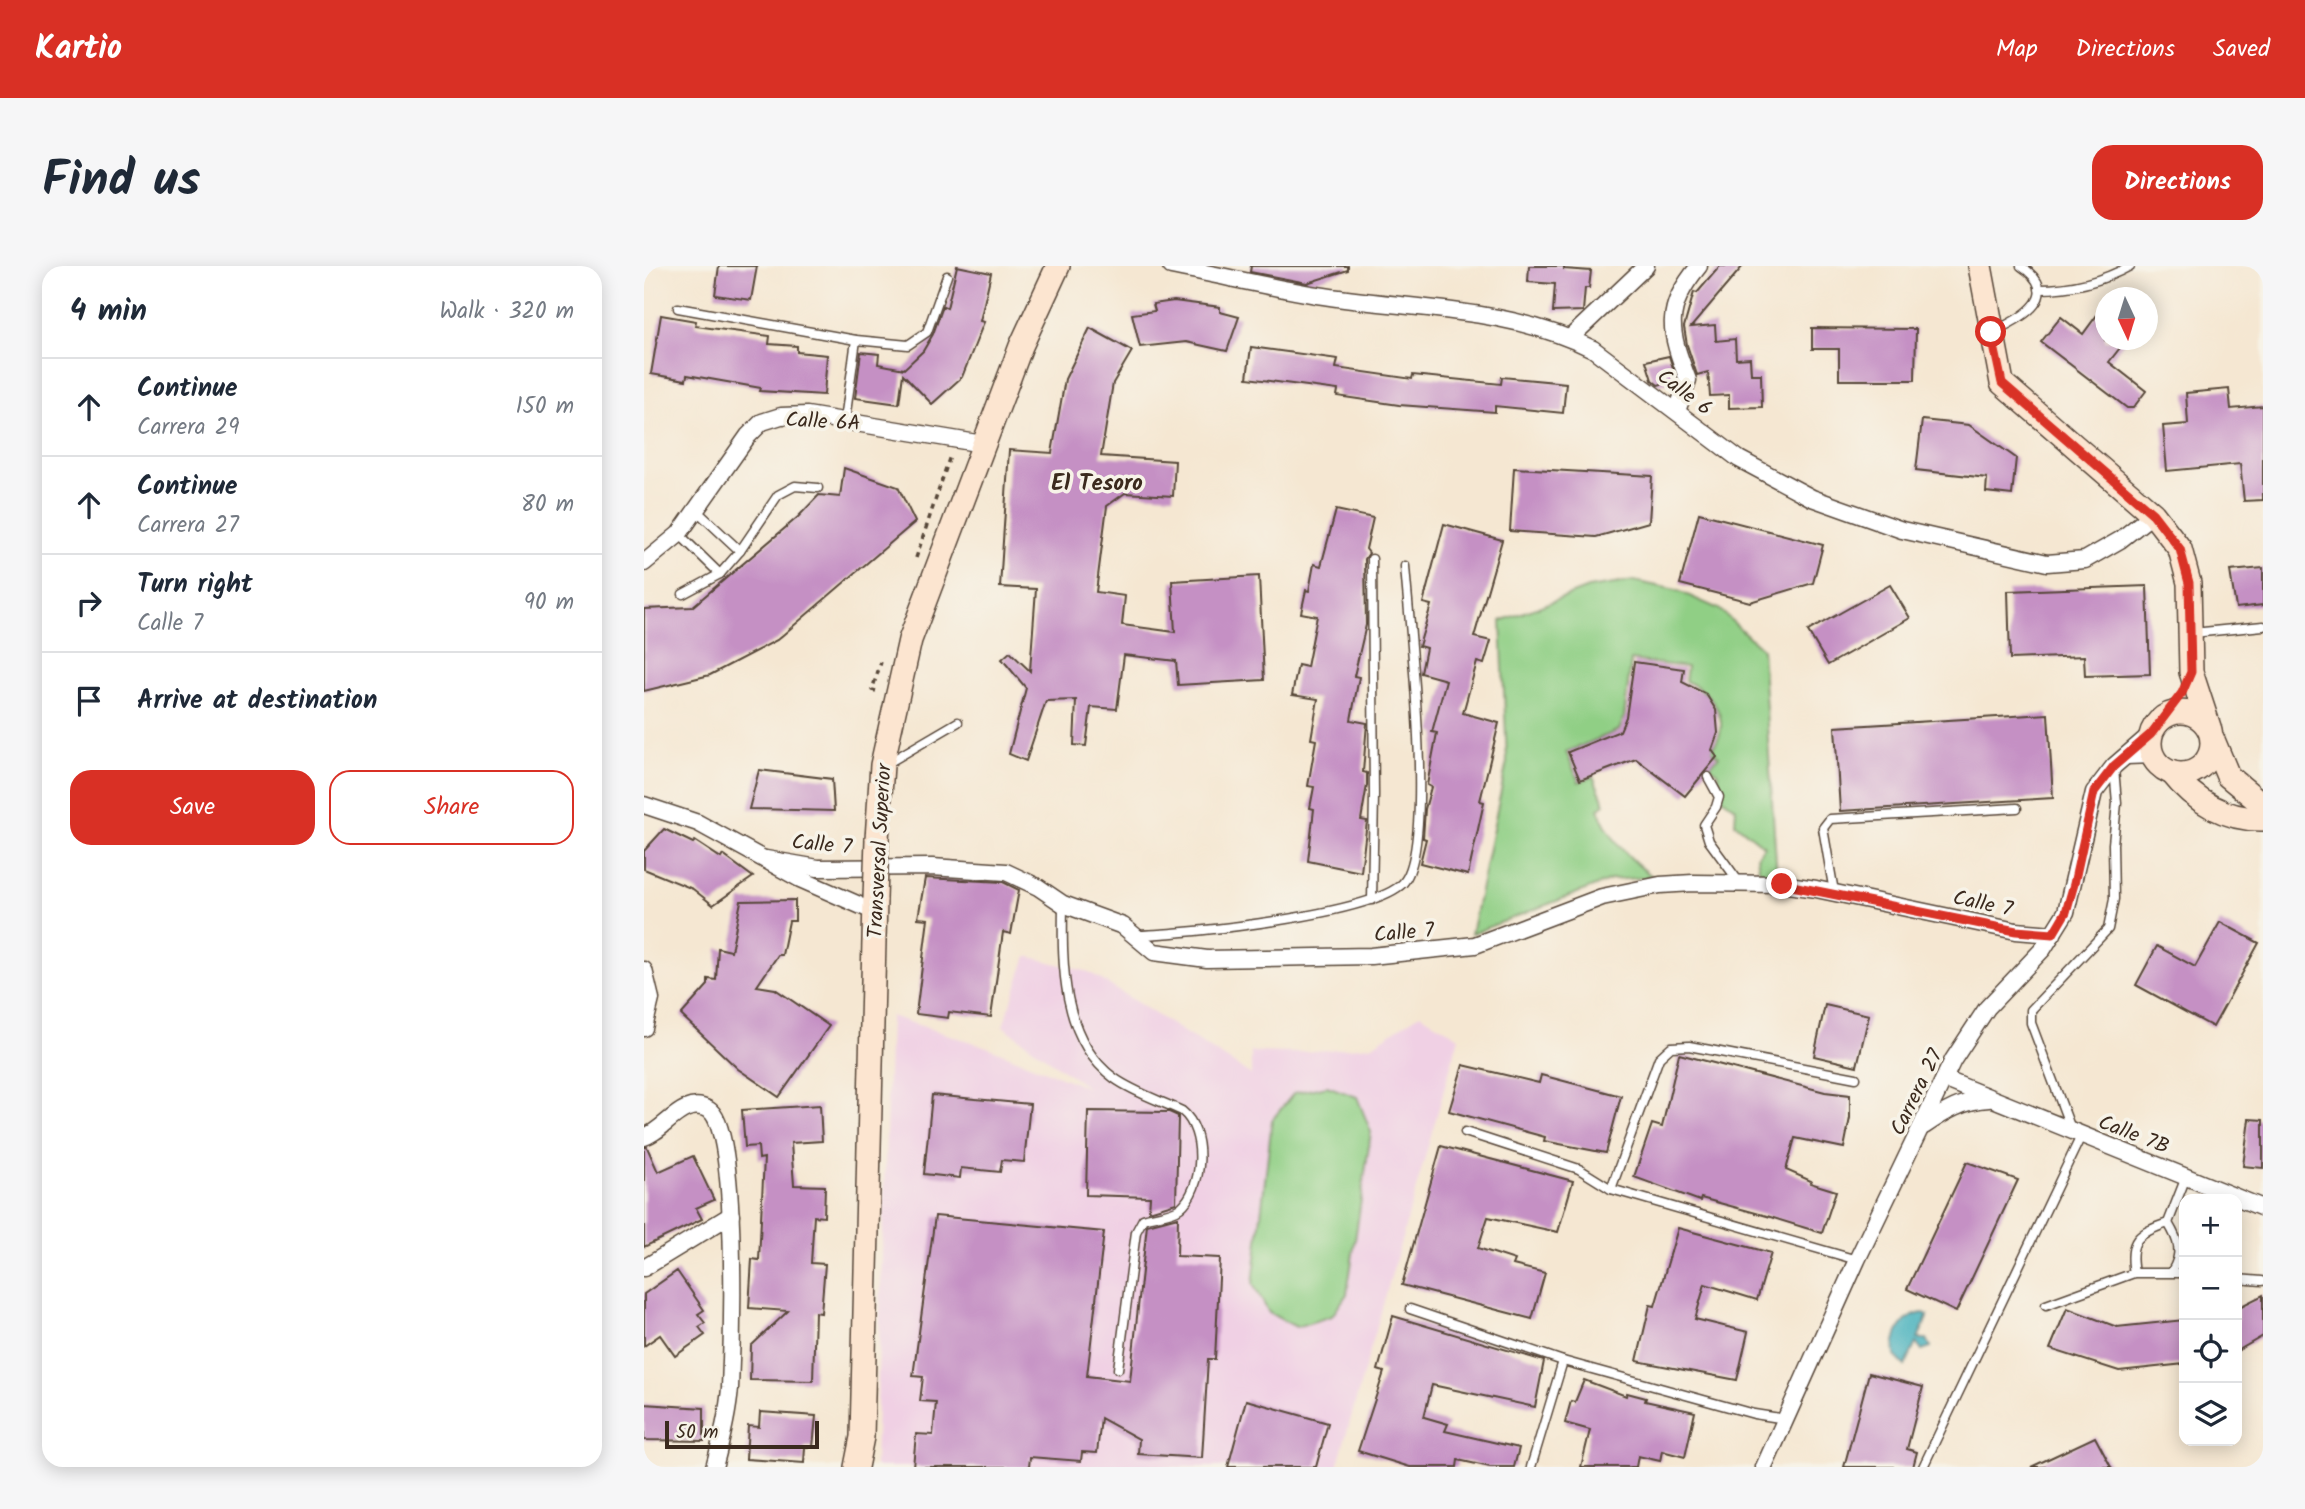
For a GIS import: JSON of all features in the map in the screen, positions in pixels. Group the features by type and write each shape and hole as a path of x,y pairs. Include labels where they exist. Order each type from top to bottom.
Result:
{"main road":[{"name":"Transversal Superior","path":"856,1467 863,1410 875,906 882,765 910,640 1021,346 1058,266"},
{"path":"1980,266 2002,383 2153,514 2180,549 2189,583 2191,672 2211,735 2228,776 2263,805"},
{"path":"2191,672 2152,745 2172,773 2193,794 2232,817 2263,819"},
{"path":"2166,716 2186,712 2204,722 2211,735 2212,750 2201,767 2192,772 2172,773"}],"street":[{"name":"Calle 6","path":"1171,266 1245,273 1318,295 1494,315 1570,338 1593,349 1740,459 1812,498 1902,530 2047,563 2085,561 2120,540 2153,514"},
{"path":"1570,338 1646,266"},
{"path":"1677,411 1688,380 1672,338 1671,316 1680,289 1699,266"},
{"name":"Calle 6A","path":"644,564 678,534 748,436 762,422 794,416 845,420 983,443"},
{"name":"Carrera 27","path":"1764,1467 1857,1260 1944,1079 1987,1008 2043,949 2066,912 2094,792 2120,761 2152,745"},
{"name":"Calle 7","path":"644,805 698,823 800,879 875,906"},
{"name":"Calle 7","path":"766,859 818,868 925,867 1006,872 1038,887 1063,904 1107,918 1154,952 1207,959 1412,954 1475,945 1602,897 1660,885 1739,882 1782,884 1833,892 2016,931 2053,934"},
{"path":"644,970 651,999 644,1028"},
{"name":"Calle 7B","path":"1944,1079 2263,1208"},
{"path":"1922,1127 1944,1111 1974,1099 1991,1098"},
{"path":"644,1137 654,1134 681,1110 695,1107 709,1110 721,1124 726,1146 731,1215 730,1390 714,1467"},
{"path":"644,1268 731,1215"}],"lane":[{"path":"1991,332 2023,318 2036,305 2039,289 2033,274 2021,266"},
{"path":"2039,289 2059,289 2107,279 2130,266"},
{"path":"678,308 856,340 908,345 927,332 947,276"},
{"path":"845,420 856,340"},
{"path":"683,594 720,575 740,551 778,495 794,486 818,488"},
{"path":"696,510 740,551"},
{"path":"678,534 720,575"},
{"path":"1372,559 1372,900"},
{"path":"1134,935 1207,930 1372,900 1402,883 1413,864 1421,803 1405,566"},
{"path":"2190,633 2263,626"},
{"path":"882,765 958,722"},
{"path":"1923,1467 2076,1134 2031,1023 2031,1010 2108,929 2114,899 2113,844 2120,761"},
{"path":"1709,777 1719,797 1704,825 1706,835 1739,882"},
{"path":"1833,892 1823,828 1830,819 2017,808"},
{"path":"1063,904 1065,988 1086,1049 1115,1079 1182,1111 1191,1118 1196,1129 1199,1160 1188,1199 1177,1210 1143,1219 1136,1232 1118,1369"},
{"path":"1611,1189 1659,1058 1671,1047 1689,1046 1856,1078"},
{"path":"1465,1132 1578,1169 1611,1189 1857,1260"},
{"path":"2134,1273 2130,1253 2136,1241 2145,1231 2168,1223 2186,1177"},
{"path":"2168,1223 2178,1239 2180,1258 2172,1271"},
{"path":"2046,1305 2134,1273 2179,1272"},
{"path":"2242,1279 2262,1281"},
{"path":"1410,1309 1563,1361 1754,1414 1787,1419"},
{"path":"1531,1467 1563,1361"}],"shaded area":[{"path":"1027,956 1089,972 1251,1075 1251,1052 1293,1053 1371,1046 1420,1014 1459,1037 1337,1467 875,1467 890,1016 987,1047 1088,1088 1003,1026"}],"green space":[{"path":"1634,581 1676,590 1719,609 1762,649 1777,876 1760,874 1757,856 1764,846 1735,823 1736,808 1722,798 1718,773 1710,766 1719,756 1711,749 1721,729 1717,709 1711,700 1695,685 1685,681 1687,667 1631,660 1624,717 1619,730 1566,752 1579,782 1593,776 1605,804 1598,809 1614,838 1627,855 1653,877 1611,880 1471,934 1507,762 1501,621 1588,588"},
{"path":"1327,1086 1357,1097 1371,1132 1347,1294 1332,1316 1296,1327 1269,1313 1253,1284 1272,1120 1294,1093"}],"water":[{"path":"1924,1313 1928,1315 1918,1339 1927,1339 1931,1347 1922,1350 1916,1343 1905,1366 1895,1356 1897,1335 1904,1322"}],"building":[{"path":"719,266 757,266 751,300 715,295"},
{"path":"957,266 991,273 980,321 984,322 962,377 932,404 903,374 899,404 855,398 861,352 879,354 878,364 904,369 923,351 933,334 943,306 947,308"},
{"path":"1251,266 1348,266 1348,270 1307,283 1250,272"},
{"path":"1529,266 1564,266 1564,269 1591,271 1589,288 1585,288 1583,311 1553,312 1555,284 1528,282"},
{"path":"1720,266 1743,266 1691,327 1715,325 1716,341 1735,339 1736,359 1750,358 1751,374 1761,374 1762,407 1729,408 1729,395 1710,396 1708,372 1697,375 1687,345 1684,327 1694,292 1697,293"},
{"path":"1174,301 1220,307 1220,312 1239,317 1227,351 1186,342 1140,347 1132,314 1155,311 1153,304"},
{"path":"661,315 696,321 695,326 770,336 769,344 797,346 797,352 827,355 824,395 760,391 761,388 687,375 686,380 651,374"},
{"path":"2061,317 2083,334 2095,318 2095,350 2118,350 2109,362 2146,391 2133,408 2127,408 2041,342"},
{"path":"1090,328 1132,351 1113,383 1101,456 1175,461 1173,496 1125,493 1107,506 1096,592 1125,596 1122,625 1175,632 1172,581 1259,576 1264,680 1178,685 1176,661 1124,655 1117,709 1091,707 1086,746 1074,745 1076,700 1046,701 1026,761 1009,754 1026,688 1002,659 1010,652 1030,671 1036,589 1000,587 1009,450 1052,453 1065,379"},
{"path":"1812,328 1916,329 1915,380 1839,380 1839,349 1812,349"},
{"path":"1251,347 1338,359 1336,368 1412,379 1413,375 1501,384 1502,377 1566,383 1563,413 1495,406 1495,412 1399,405 1337,396 1338,390 1247,378"},
{"path":"1669,356 1677,380 1658,385 1652,380 1646,361"},
{"path":"2229,389 2231,409 2263,406 2263,500 2244,501 2240,464 2167,471 2163,426 2188,424 2186,393"},
{"path":"1922,420 1969,425 2016,458 2012,495 1986,492 1987,478 1916,470"},
{"path":"844,468 898,487 915,522 777,640 710,675 644,691 644,609 692,607 798,517 819,495 840,497"},
{"path":"1514,468 1652,476 1649,522 1596,537 1510,531"},
{"path":"1336,510 1373,518 1366,549 1369,553 1365,559 1366,625 1354,676 1359,677 1351,720 1367,723 1363,772 1367,773 1367,785 1361,820 1367,821 1361,872 1308,861 1314,809 1310,808 1314,787 1308,786 1316,740 1311,739 1318,699 1292,695 1298,665 1307,667 1317,616 1301,613 1306,590 1309,591 1314,564 1321,566"},
{"path":"1699,513 1823,545 1813,583 1750,602 1680,584"},
{"path":"1444,524 1502,540 1474,637 1491,641 1484,664 1477,662 1463,713 1499,723 1480,801 1484,802 1468,875 1420,863 1426,839 1423,838 1425,809 1431,787 1427,785 1437,733 1432,732 1446,680 1421,673 1426,648 1419,646 1431,605 1423,603"},
{"path":"2263,568 2263,605 2236,608 2230,571"},
{"path":"1890,585 1910,618 1828,665 1808,631"},
{"path":"2147,586 2150,674 2085,676 2084,656 2010,659 2008,591"},
{"path":"1634,662 1684,669 1682,682 1706,694 1716,710 1718,733 1712,750 1717,757 1685,796 1636,759 1580,780 1568,752 1620,731 1626,717"},
{"path":"2048,714 2053,798 1840,811 1835,727"},
{"path":"759,770 832,779 834,811 749,809"},
{"path":"664,829 693,843 695,841 721,858 723,855 753,877 713,905 693,889 644,869 644,851"},
{"path":"925,878 1003,882 1019,890 1011,934 1003,932 991,1017 949,1012 948,1018 916,1014 928,919 918,918"},
{"path":"795,900 795,921 789,921 782,955 778,955 757,986 775,989 829,1026 779,1097 738,1069 681,1015 708,985 708,979 716,980 718,948 731,951 741,901"},
{"path":"2220,922 2259,943 2213,1027 2136,985 2157,946 2195,967"},
{"path":"1825,1005 1869,1015 1857,1066 1814,1056"},
{"path":"1679,1054 1825,1092 1850,1095 1850,1118 1844,1148 1795,1138 1786,1170 1811,1181 1810,1183 1836,1191 1822,1233 1701,1198 1700,1201 1634,1177 1652,1124 1662,1127"},
{"path":"1463,1065 1539,1083 1541,1075 1621,1096 1606,1153 1544,1141 1545,1137 1449,1111"},
{"path":"932,1095 1030,1104 1024,1162 1002,1160 1000,1172 961,1168 960,1178 924,1174"},
{"path":"820,1105 822,1141 791,1143 794,1185 825,1186 824,1217 814,1216 811,1263 825,1264 821,1313 815,1312 813,1381 750,1380 751,1346 788,1311 749,1308 752,1259 759,1260 764,1158 759,1159 758,1146 745,1147 742,1110"},
{"path":"1088,1111 1169,1112 1178,1116 1176,1203 1149,1211 1150,1197 1086,1195"},
{"path":"2249,1119 2263,1120 2263,1168 2243,1166"},
{"path":"1441,1146 1573,1181 1558,1232 1488,1217 1478,1248 1515,1260 1513,1265 1545,1273 1532,1319 1402,1285"},
{"path":"644,1147 647,1147 658,1172 693,1156 714,1200 696,1208 702,1219 644,1247"},
{"path":"1967,1162 2018,1180 1956,1312 1907,1289"},
{"path":"935,1216 1104,1232 1087,1376 1130,1381 1147,1225 1178,1217 1177,1256 1220,1258 1215,1359 1208,1359 1202,1458 1138,1454 1139,1439 1101,1418 1097,1453 1082,1452 1081,1461 1030,1457 1029,1467 913,1467 916,1434 933,1435 936,1402 920,1401 923,1377 913,1376"},
{"path":"1678,1228 1771,1253 1757,1300 1705,1284 1695,1319 1748,1332 1737,1380 1637,1361 1650,1305 1655,1306"},
{"path":"677,1271 704,1310 698,1314 705,1323 699,1327 705,1335 675,1356 660,1335 644,1346 644,1294"},
{"path":"2263,1295 2263,1336 2242,1348 2242,1320 2242,1306"},
{"path":"2067,1308 2117,1327 2179,1321 2179,1365 2119,1371 2050,1349"},
{"path":"1393,1316 1544,1361 1535,1407 1432,1385 1424,1417 1448,1424 1445,1431 1519,1448 1514,1467 1490,1467 1458,1460 1457,1467 1410,1467 1358,1451 1384,1372 1378,1370"},
{"path":"1869,1373 1923,1387 1907,1449 1917,1452 1913,1467 1844,1467"},
{"path":"1584,1380 1626,1396 1627,1393 1646,1398 1645,1401 1695,1412 1685,1457 1662,1451 1660,1461 1638,1456 1636,1467 1581,1467 1590,1430 1565,1423 1571,1401 1575,1402"},
{"path":"1246,1400 1328,1423 1316,1467 1228,1467"},
{"path":"644,1404 704,1408 704,1441 644,1440"},
{"path":"760,1412 816,1416 813,1447 805,1447 804,1463 746,1459 748,1426 759,1427"},
{"path":"2095,1437 2111,1467 2031,1467"}],"district":[{"name":"El Tesoro","path":"1097,482"}],"route":[{"path":"1782,884 1833,892 2016,931 2053,934 2066,912 2094,792 2114,766 2151,734 2166,716 2182,693 2191,672 2189,583 2180,549 2153,514 2002,383 1991,332"}]}
